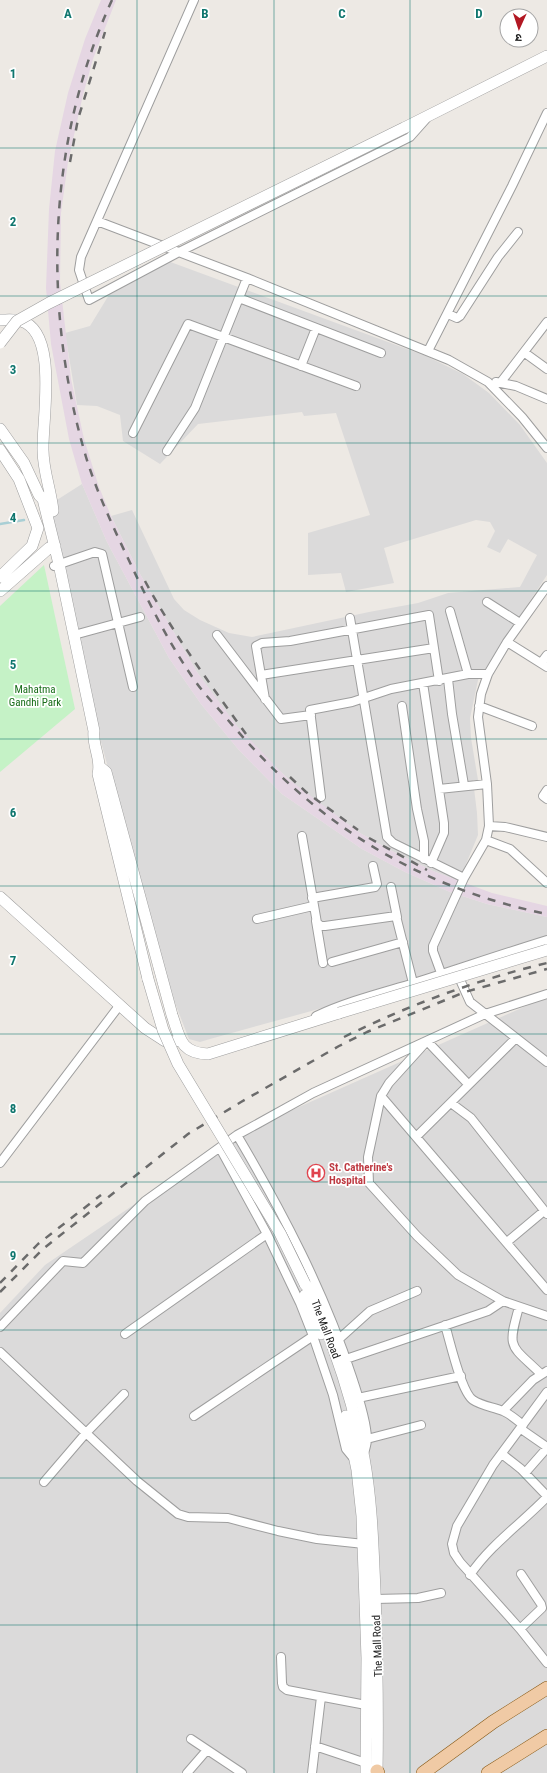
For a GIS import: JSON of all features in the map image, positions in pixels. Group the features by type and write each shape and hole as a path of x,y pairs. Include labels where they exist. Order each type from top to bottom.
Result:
{"main road":[{"path":"423,1773 493,1722 547,1688"},
{"path":"488,1773 547,1736"}],"street":[{"path":"194,0 81,257 79,270 89,300 179,252 410,137 426,118"},
{"path":"0,343 17,322 32,312 426,118 547,56"},
{"path":"428,351 448,314 547,113"},
{"path":"97,221 247,278 449,360 488,382 522,417 547,448"},
{"path":"448,314 457,318 460,316 498,257 518,232"},
{"path":"167,451 194,408 224,338 247,278"},
{"path":"239,298 381,353"},
{"path":"0,320 22,321 36,332 44,350 43,463 52,505 52,547 0,591"},
{"path":"502,382 547,322"},
{"path":"133,433 188,324 356,386"},
{"path":"301,366 316,328"},
{"path":"525,353 547,369"},
{"path":"488,382 502,382 547,400"},
{"path":"0,429 24,462 39,495 43,498 43,522 32,546 0,577"},
{"path":"0,450 43,522 52,547 74,635 94,731 92,739"},
{"path":"57,564 95,552 102,554 132,687"},
{"path":"57,564 88,733 92,739 100,767 106,772 154,949 181,1040 188,1050 195,1054 208,1054 239,1046 297,1025 547,950"},
{"path":"441,973 433,951 433,946 464,878 486,840 489,826 487,784 478,724 479,706 488,674 507,642 547,586"},
{"path":"487,602 520,623"},
{"path":"450,611 468,674"},
{"path":"265,699 256,646 262,643 290,641 429,615 439,680"},
{"path":"74,635 140,616"},
{"path":"350,618 387,837 393,843 464,878"},
{"path":"217,635 281,719 311,715"},
{"path":"507,642 544,665 547,655"},
{"path":"260,675 434,648"},
{"path":"321,797 310,710 363,699 391,689 468,674 488,674"},
{"path":"448,679 452,714 464,785"},
{"path":"423,683 444,833 428,861"},
{"path":"402,706 417,809 428,861"},
{"path":"479,706 532,726"},
{"name":"The Mall Road","path":"100,767 98,774 99,780 148,979 163,1030 178,1064 280,1233 305,1284 304,1294 332,1364 360,1442 360,1486 364,1544 366,1705 373,1771"},
{"path":"439,789 464,785 487,784"},
{"path":"547,790 543,797 547,799"},
{"path":"489,826 505,827 547,837"},
{"path":"302,836 323,963"},
{"path":"486,840 510,848 547,883"},
{"path":"257,919 313,902 375,887 377,884 373,866"},
{"path":"390,887 413,983"},
{"path":"0,897 119,1006 159,1038 165,1041 181,1040"},
{"path":"316,920 321,926 393,916 397,917"},
{"path":"297,1025 337,1006 547,940"},
{"path":"332,962 403,942"},
{"path":"455,969 470,1002 547,1062"},
{"path":"0,1327 63,1261 82,1263 145,1201 237,1135 313,1093 485,1014 547,994"},
{"path":"0,1163 119,1006"},
{"path":"416,1137 516,1038"},
{"path":"426,1041 468,1084"},
{"path":"426,1041 389,1083 381,1096 368,1157 369,1183 393,1210 458,1275 503,1301 547,1316"},
{"path":"381,1096 547,1290"},
{"path":"450,1103 471,1118 546,1213 507,1242"},
{"path":"237,1135 289,1226 323,1299 339,1339 358,1398 360,1459"},
{"path":"220,1148 267,1234 313,1336 333,1395 346,1449 360,1459"},
{"path":"125,1334 267,1234"},
{"path":"339,1339 370,1311 417,1291"},
{"path":"346,1359 488,1311 503,1301"},
{"path":"503,1411 527,1385 544,1372 516,1350 512,1343 511,1336 519,1307"},
{"path":"445,1325 466,1393 480,1404 503,1411 547,1447 525,1473"},
{"path":"194,1416 313,1336"},
{"path":"0,1352 137,1481 178,1514 188,1517 228,1518 272,1530 317,1539 364,1544"},
{"path":"358,1398 461,1376"},
{"path":"547,1392 493,1465 466,1509 453,1536 452,1544 454,1552 470,1575 520,1630 547,1663"},
{"path":"44,1482 86,1433 124,1394"},
{"path":"360,1442 421,1425"},
{"path":"470,1575 482,1558 497,1546 547,1496 525,1473 502,1454"},
{"name":"The Mall Road","path":"360,1459 371,1512 378,1668 373,1771"},
{"path":"520,1630 542,1608 542,1604 521,1574"},
{"path":"375,1599 418,1598 441,1593"},
{"path":"281,1657 283,1687 291,1692 366,1705"},
{"path":"312,1773 321,1696"},
{"path":"191,1739 242,1773"},
{"path":"315,1746 373,1771"},
{"path":"187,1773 207,1750"}],"shaded area":[{"path":"101,0 116,0 93,59 83,95 68,162 61,213 60,282 71,379 84,439 99,487 111,516 140,574 197,672 237,726 287,778 360,833 390,850 433,871 492,893 547,906 547,917 487,904 450,892 405,872 362,849 282,794 238,749 201,704 169,658 107,542 82,484 69,439 51,344 46,288 49,209 55,151 68,93 85,39"},
{"path":"165,260 426,356 463,374 489,393 520,425 547,463 547,575 478,680 470,718 471,738 478,780 473,780 478,835 459,881 433,871 390,850 360,833 297,787 267,759 236,726 197,672 140,574 111,516 132,510 174,599 184,610 200,620 229,633 252,637 418,603 448,593 520,587 537,555 508,539 500,553 487,547 495,531 490,522 476,520 384,548 394,583 346,592 341,573 308,575 308,533 370,515 336,413 304,416 302,412 198,424 160,464 123,441 120,415 97,406 77,405 65,333 90,326 115,285"},
{"path":"82,484 107,542 169,658 201,704 238,749 282,794 362,849 405,872 450,892 487,904 547,917 547,940 315,1010 200,1042 189,1039 166,980 95,720 49,505"},
{"path":"547,999 547,1773 0,1773 0,1313 45,1265 238,1134 535,1002"}],"green space":[{"name":"Mahatma Gandhi Park","path":"44,565 75,709 0,772 0,606"}],"waterway":[{"path":"0,524 24,520"}],"railway":[{"path":"112,0 90,54 74,110 64,168 58,226 58,284 62,343 72,400 86,457 102,500 133,569 163,628 198,685 261,757 296,790 332,819 370,845 411,868 454,887 499,902 547,914"},
{"path":"70,162 78,119 105,32"},
{"path":"145,581 180,640 246,734"},
{"path":"290,777 306,792 358,830"},
{"path":"369,838 427,870"},
{"path":"344,1037 393,1014 443,994 494,977 547,963"},
{"path":"0,1292 43,1249 188,1134 241,1102 339,1046 367,1032 465,992 547,969"},
{"path":"0,1283 38,1244 101,1195"}],"place":[{"name":"St. Catherine's Hospital","path":"316,1173"}]}
